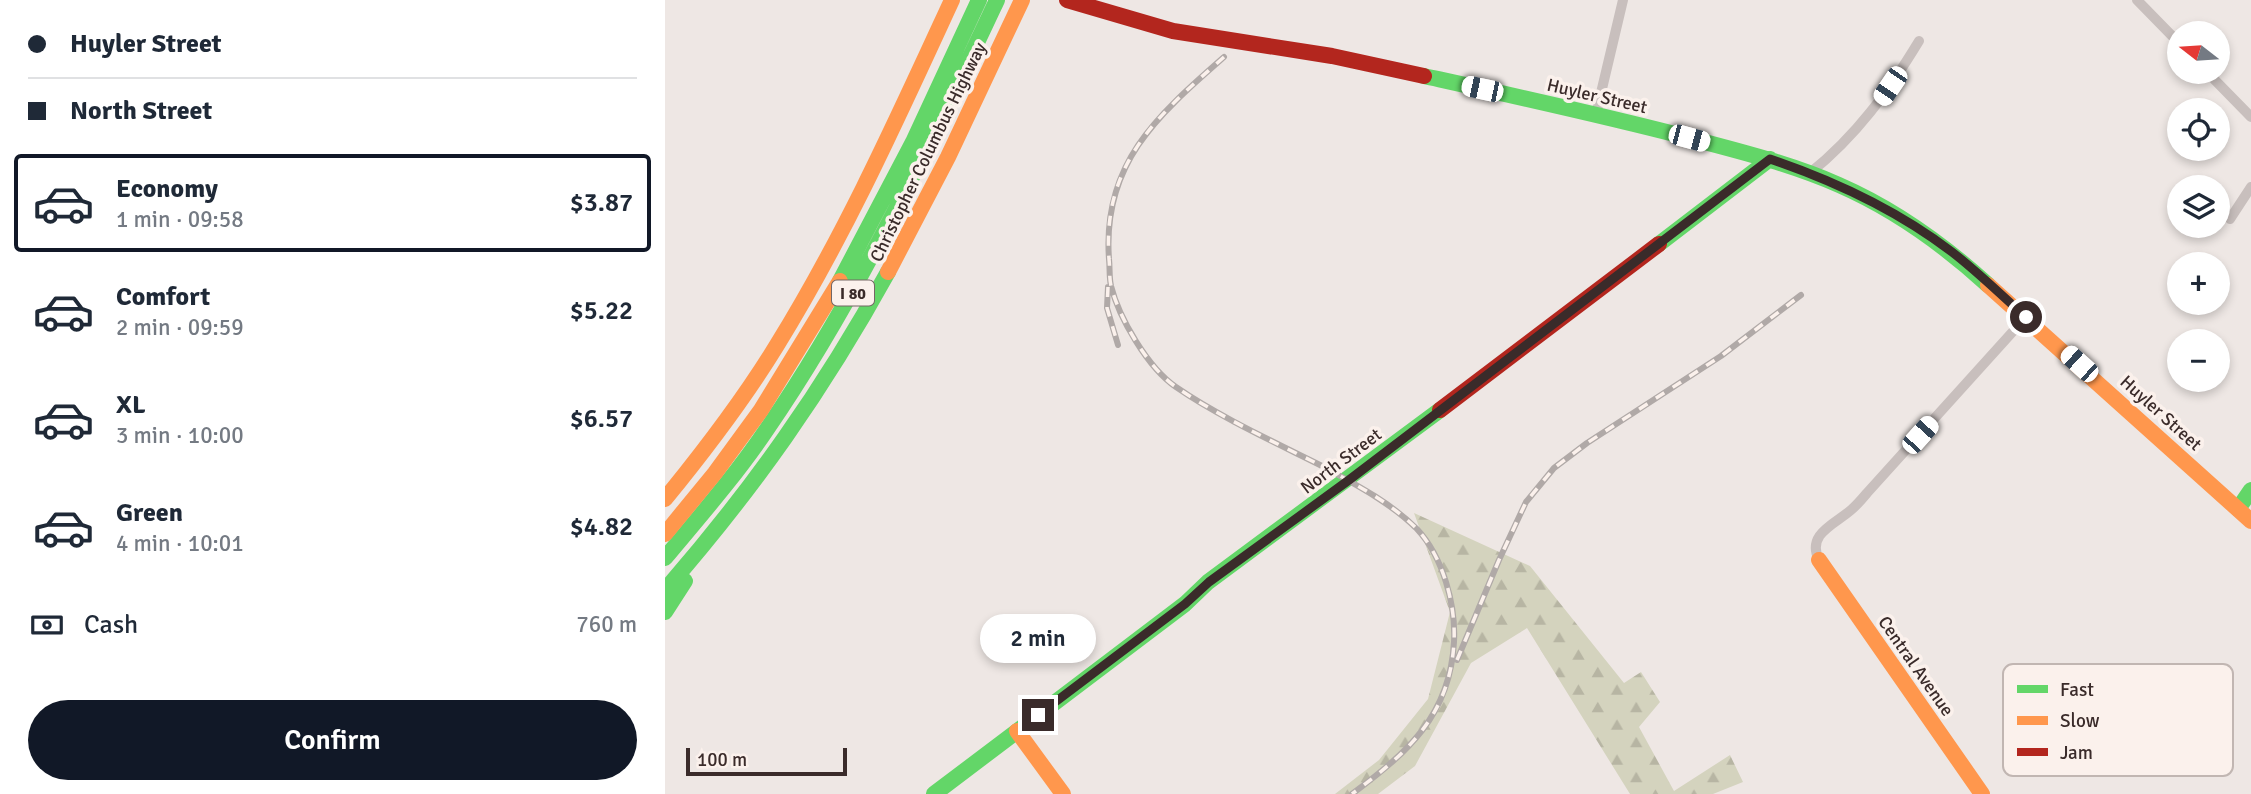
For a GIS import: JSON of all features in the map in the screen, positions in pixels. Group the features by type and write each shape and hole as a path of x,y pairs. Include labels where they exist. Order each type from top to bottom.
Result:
{"main road":[{"name":"I 80","path":"665,499 734,409 791,322 864,185 952,0"},
{"name":"Christopher Columbus Highway","path":"665,534 739,443 818,323 885,197 979,0"},
{"name":"Christopher Columbus Highway","path":"665,558 718,496 765,433 830,334 893,218 997,0"},
{"name":"Christopher Columbus Highway","path":"665,590 721,526 789,437 863,320 941,171 1023,0"},
{"name":"Huyler Street","path":"1067,0 1173,31 1332,56 1596,114 1770,159 1859,194 1954,254 2251,521"},
{"name":"North Street","path":"934,794 1174,612 1209,582 1349,480 1770,159"},
{"path":"2238,509 2251,490"},
{"path":"665,612 721,526"},
{"name":"Central Avenue","path":"1819,560 1982,794"},
{"path":"1017,731 1063,794"}],"street":[{"path":"1596,114 1623,0"},
{"path":"2137,0 2167,31"},
{"path":"1809,173 1867,118 1919,41"},
{"path":"2219,84 2251,117"},
{"path":"2230,219 2251,187"},
{"path":"1819,560 1814,547 1825,528 1851,510 2026,317"}],"green space":[{"path":"1414,513 1530,566 1624,683 1641,672 1660,702 1639,727 1674,791 1730,755 1743,782 1713,794 1630,794 1527,628 1471,663 1415,766 1378,794 1335,794 1379,760 1428,699 1450,612"}],"railway":[{"path":"1224,57 1157,121 1125,168 1115,195 1109,225 1110,283 1121,313 1136,341 1165,379 1210,408 1320,465 1383,502 1417,529 1441,567 1450,597 1454,628 1451,668 1444,691 1434,712 1407,747 1352,794"},
{"path":"1108,287 1107,308 1118,345"},
{"path":"1457,660 1526,502 1554,468 1587,443 1721,356 1801,295"}],"traffic: fast":[{"path":"840,281 913,142 979,0"},
{"path":"665,558 755,446 832,326 891,219 997,0"},
{"path":"1424,76 1682,136 1762,157 1820,177 1899,217 1936,242 1988,285"},
{"path":"1659,244 1770,159"},
{"path":"665,590 728,514 785,437 838,357 888,272"},
{"path":"934,794 1185,604 1208,582 1440,410"},
{"path":"2238,509 2251,490"},
{"path":"665,612 685,581"}],"traffic: slow":[{"path":"665,499 738,405 802,303 870,175 952,0"},
{"path":"888,272 948,157 1022,0"},
{"path":"665,534 715,473 761,410 840,281"},
{"path":"1988,285 2251,521"},
{"path":"1819,560 1982,794"},
{"path":"1017,731 1063,794"}],"traffic: jam":[{"path":"1067,0 1173,31 1332,56 1424,76"},
{"path":"1440,410 1659,244"}],"route":[{"path":"1038,715 1185,604 1209,582 1349,480 1770,159 1840,185 1898,216 1954,254 2026,317"}]}
